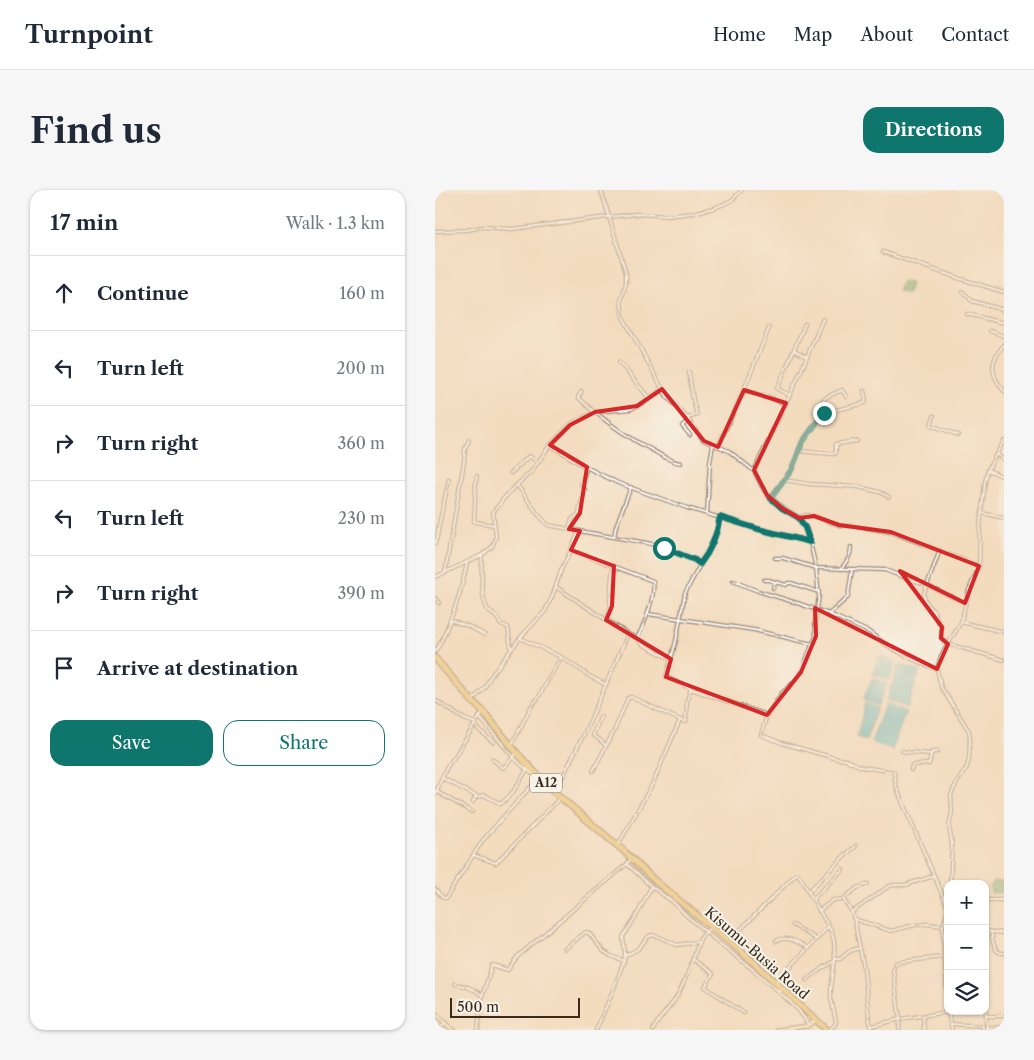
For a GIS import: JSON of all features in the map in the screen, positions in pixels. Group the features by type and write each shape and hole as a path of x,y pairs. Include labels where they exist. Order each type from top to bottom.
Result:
{"highway":[{"name":"A12","path":"435,658 483,711 511,746 515,755 587,822 631,858 653,883"},
{"name":"Kisumu-Busia Road","path":"653,883 671,893 729,941 780,990 827,1030"}],"street":[{"path":"601,190 626,273 626,283 621,301 623,317 662,389 668,398 689,419 703,440 729,451 754,471 761,487 771,498 782,508 799,518 810,542 819,592 815,622 816,632 801,672 796,680 781,694 767,715 761,735 782,743 846,760 862,767 894,772 896,786 944,899"},
{"path":"435,231 467,230 482,227 512,229 608,216 637,214 668,216 692,213 724,204 742,190"},
{"path":"883,252 1004,292"},
{"path":"963,292 972,301 1004,310"},
{"path":"967,314 1004,323"},
{"path":"754,471 790,395 823,318"},
{"path":"790,395 777,389 805,324"},
{"path":"718,446 744,390 769,328"},
{"path":"990,331 1004,336"},
{"path":"1004,345 995,356 993,368 994,376 1004,391"},
{"path":"794,350 807,357"},
{"path":"619,362 649,398"},
{"path":"689,372 697,415 689,419 682,426 690,435"},
{"path":"435,577 482,555 493,547 496,533 493,512 510,491 532,472 550,445 572,423 595,412 631,409 662,389"},
{"path":"744,390 786,403"},
{"path":"824,413 818,408 821,401 826,397 842,390 846,397"},
{"path":"582,391 578,397 613,427 670,460 681,463"},
{"path":"771,498 792,469 802,443 824,413 865,403 864,391"},
{"path":"934,416 931,425 957,435"},
{"path":"445,573 465,449 469,440"},
{"path":"799,451 833,454 836,453 836,444 857,441"},
{"path":"950,880 952,845 949,826 952,812 951,794 967,767 970,739 969,731 941,687 937,669 941,656 961,622 969,590 979,566 980,528 985,482 988,470 1004,441"},
{"path":"550,445 618,483 687,508 810,542"},
{"path":"707,514 710,462 713,445"},
{"path":"996,454 1004,460"},
{"path":"511,473 529,456 539,462"},
{"path":"569,529 572,519 578,516 580,512 585,490 581,484 587,467"},
{"path":"988,470 1004,476"},
{"path":"477,476 475,482 474,521 494,525"},
{"path":"435,544 449,480"},
{"path":"784,480 809,484 858,487 880,492 889,497"},
{"path":"517,485 547,524 647,543 695,560 700,564"},
{"path":"614,536 631,487"},
{"path":"982,513 1004,518"},
{"path":"799,518 805,515 822,518 839,525 878,531 885,530 979,566"},
{"path":"720,517 715,538 685,593 671,659 665,676 691,689 767,715"},
{"path":"472,700 485,686 519,638 549,605 562,568 579,531"},
{"path":"829,614 848,597 851,548"},
{"path":"571,550 653,581 647,614 637,638"},
{"path":"939,550 924,593 924,599 933,610 941,626 941,638 948,644 1004,660"},
{"path":"482,555 481,570 485,606 488,611 499,618 500,624 508,627 511,649"},
{"path":"775,558 783,558 816,568 887,570 923,583 965,603"},
{"path":"841,569 849,558"},
{"path":"435,652 451,620 467,562"},
{"path":"606,620 611,607 612,575 615,567"},
{"path":"764,580 786,585 788,583 819,592"},
{"path":"733,581 758,592 829,614 869,632 909,658 937,669"},
{"path":"773,588 775,582"},
{"path":"556,587 637,638 642,644 671,659"},
{"path":"435,598 439,603"},
{"path":"647,614 754,630 812,644"},
{"path":"451,620 485,635"},
{"path":"961,622 1004,632"},
{"path":"554,791 583,736 628,634"},
{"path":"519,638 561,657 591,677 606,684"},
{"path":"511,746 531,707 561,657"},
{"path":"593,772 629,697 680,720 687,721 687,700 691,689"},
{"path":"435,700 464,719 475,723 477,728 493,742"},
{"path":"435,795 447,767 483,711"},
{"path":"601,716 593,736 606,746"},
{"path":"479,717 515,755 503,768 493,759"},
{"path":"618,846 653,783 680,720"},
{"path":"902,750 931,754 932,752 938,752"},
{"path":"911,770 912,764 929,764 931,754"},
{"path":"443,778 475,796 478,797 484,794 501,804 513,792 528,768"},
{"path":"435,888 443,898 446,898 486,836 523,795 541,780"},
{"path":"436,791 472,812"},
{"path":"473,802 475,796"},
{"path":"473,855 496,863 560,797"},
{"path":"808,892 856,846"},
{"path":"478,1030 482,995 492,966 508,970 523,952 627,864 631,858"},
{"path":"627,864 653,883 705,932 780,990 806,1018 809,1026"},
{"path":"813,899 843,869"},
{"path":"729,941 799,874 831,931 834,941 835,960 831,998 836,1022 834,1026 827,1030"},
{"path":"852,912 889,886 905,885 934,876"},
{"path":"596,1030 613,993 624,961 623,936 653,883"},
{"path":"819,910 833,900 843,899 857,888 867,884"},
{"path":"843,899 852,912 854,919 864,969 871,1028 900,1019 944,1012"},
{"path":"989,900 1004,900"},
{"path":"854,919 891,931 915,925 943,926"},
{"path":"899,1030 900,1019 893,969 895,964 898,962 944,957 944,923"},
{"path":"793,925 816,939"},
{"path":"777,981 828,926"},
{"path":"653,1030 675,999 699,941 711,927"},
{"path":"565,949 586,932 589,933 603,951 624,961"},
{"path":"1004,933 991,932 997,952 1004,953"},
{"path":"625,956 651,935 677,945 698,942"},
{"path":"776,941 780,938 791,940 808,948"},
{"path":"806,980 835,960 859,948"},
{"path":"743,954 747,954 777,981 782,986 780,990"},
{"path":"693,959 713,974 705,987 744,1013"},
{"path":"455,984 459,984 482,995"},
{"path":"435,1013 454,1030"},
{"path":"949,1015 952,1030"},
{"path":"923,1016 924,1030"},
{"path":"1004,1016 986,1016 986,1029 1004,1027"},
{"path":"777,1030 809,1026 817,1020"},
{"path":"439,1030 445,1022"},
{"path":"951,1024 983,1026 983,1030"}],"highlighted area":[{"path":"662,389 704,441 718,447 744,390 786,403 754,470 767,495 782,508 799,518 814,516 839,525 891,532 979,566 965,603 900,571 942,627 941,638 948,644 937,669 815,608 816,636 801,672 767,715 666,677 671,659 606,620 612,606 614,566 571,550 580,531 569,529 580,513 587,467 550,445 570,425 595,412 637,406"}],"shaded area":[{"path":"943,975 944,991 927,993 925,977"}],"green space":[{"path":"902,281 911,283 908,294 898,291"},
{"path":"993,881 1003,882 1003,893 991,893 990,886"}],"water":[{"path":"879,656 896,662 889,680 872,674"},
{"path":"899,664 920,671 907,708 886,700"},
{"path":"872,678 887,683 878,706 863,700"},
{"path":"865,703 877,708 866,741 857,737"},
{"path":"885,704 906,712 892,750 871,742"}],"route":[{"path":"664,548 695,560 700,564 715,538 720,517 810,542 799,518 782,508 771,498 792,469 802,443 824,413"}]}
